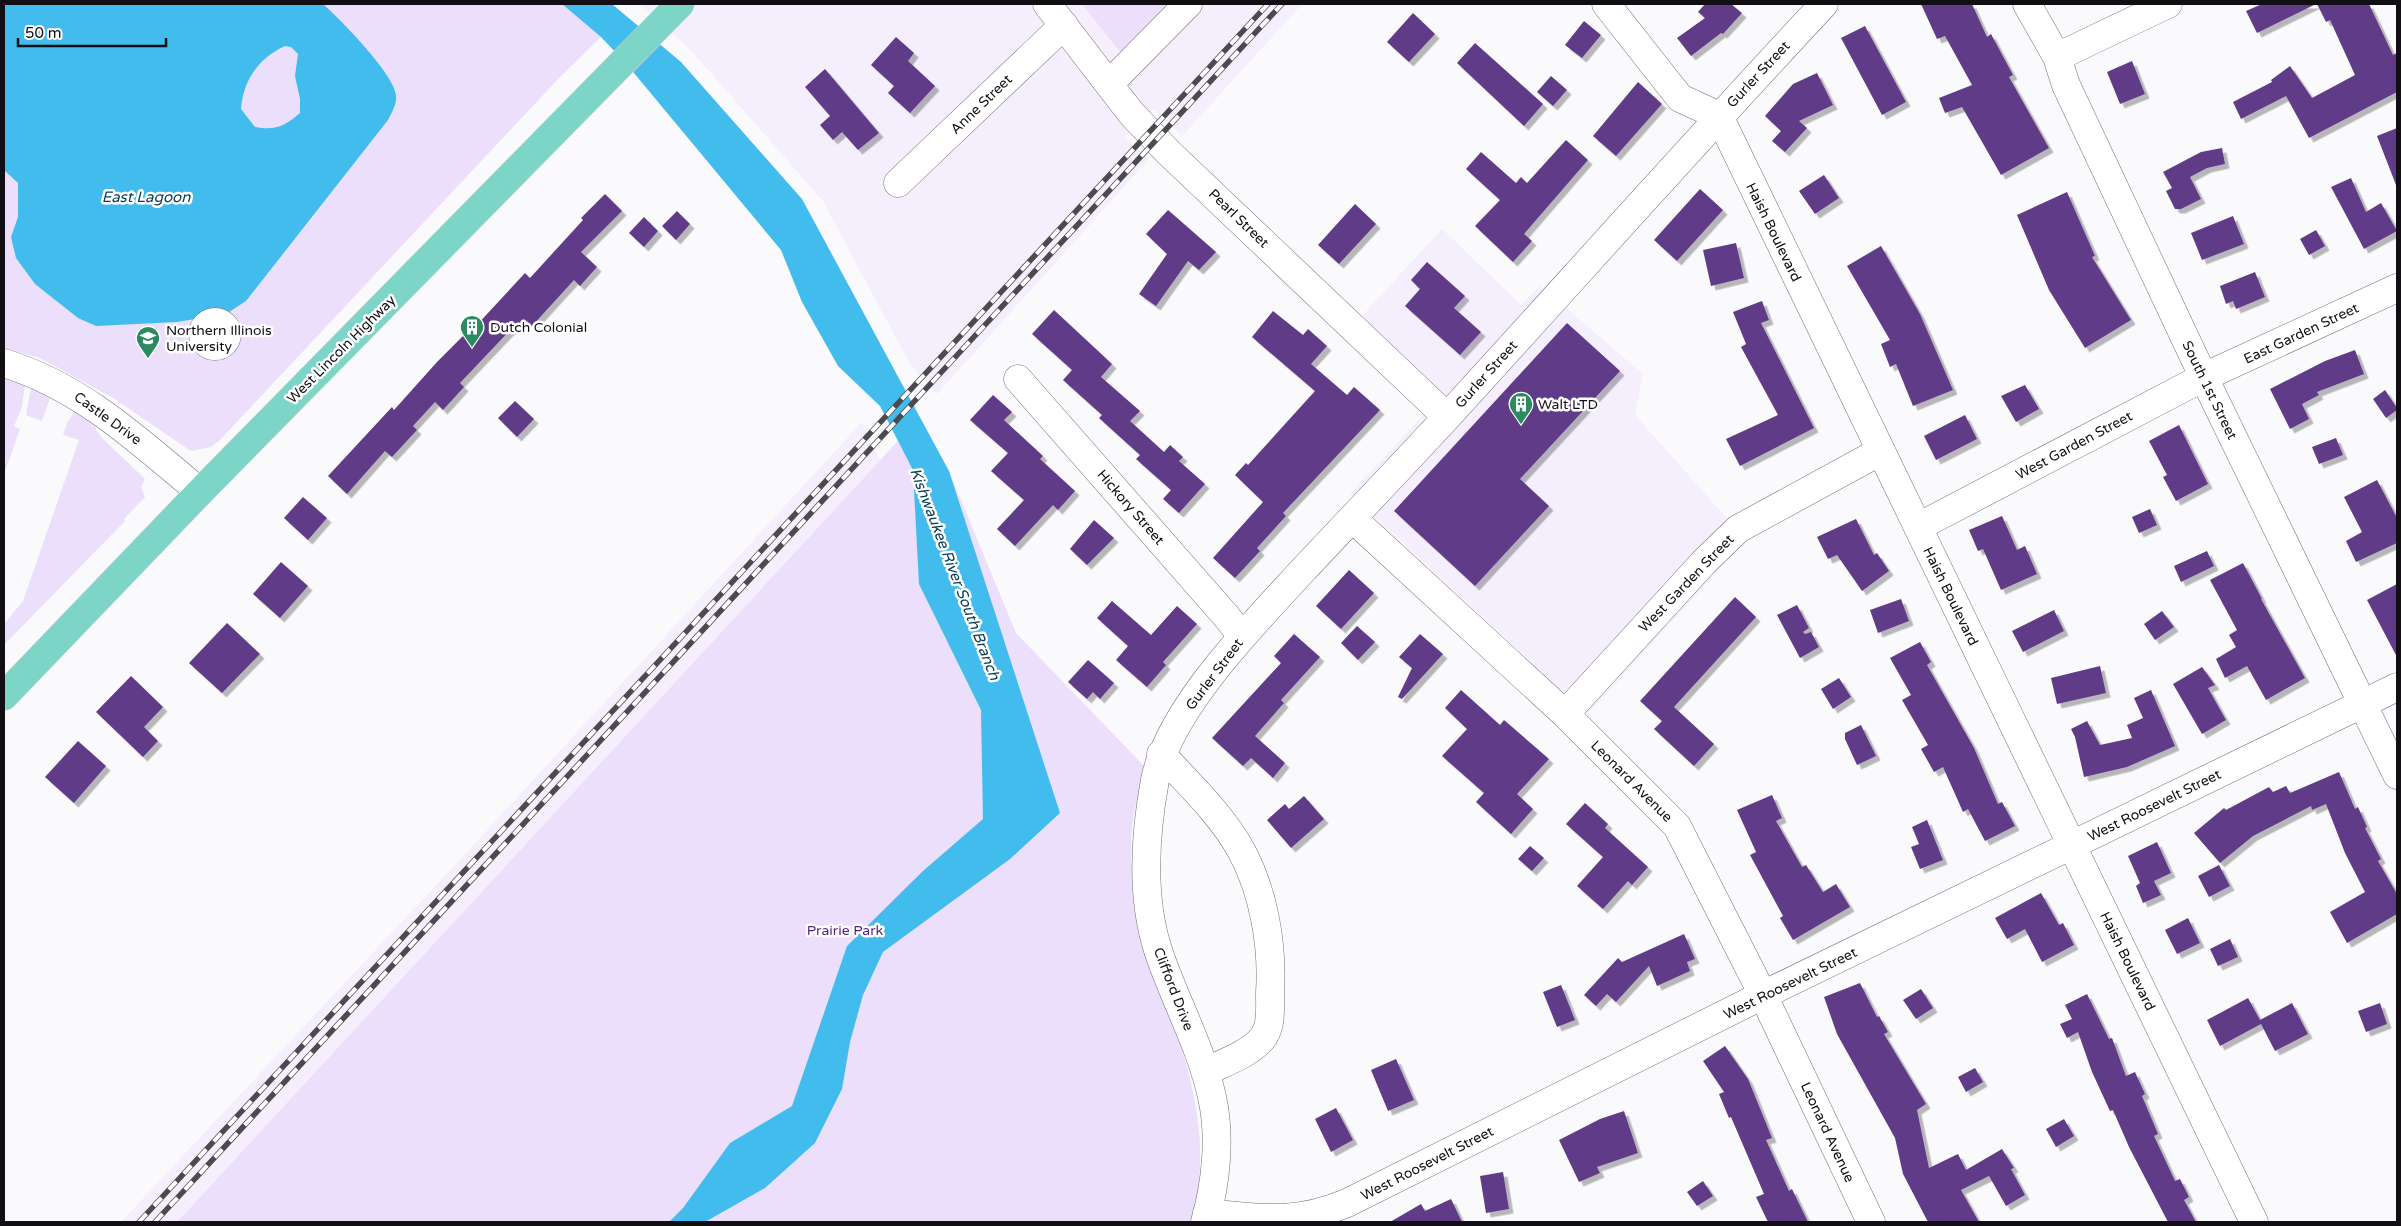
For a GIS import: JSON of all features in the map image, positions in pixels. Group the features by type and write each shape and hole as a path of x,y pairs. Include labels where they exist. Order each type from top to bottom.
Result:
{"main road":[{"name":"West Lincoln Highway","path":"4,696 200,492 584,104 680,4"}],"street":[{"name":"Pearl Street","path":"1047,4 1131,114 1168,152 1447,417"},
{"path":"1109,84 1188,4"},
{"path":"1606,4 1680,98 1719,116"},
{"name":"Gurler Street","path":"1162,754 1186,711 1242,636 1447,417 1719,116 1824,4"},
{"name":"South 1st Street","path":"2027,4 2056,57 2066,85 2204,377 2397,775"},
{"path":"2056,57 2168,4"},
{"name":"Anne Street","path":"898,183 1064,26"},
{"name":"Haish Boulevard","path":"1719,116 2254,1222"},
{"name":"East Garden Street","path":"2204,377 2397,288"},
{"name":"Castle Drive","path":"4,364 55,383 85,400 122,426 200,492"},
{"name":"West Garden Street","path":"1918,528 2204,377"},
{"name":"Hickory Street","path":"1018,379 1242,636"},
{"name":"West Garden Street","path":"1565,714 1704,562 1738,530 1881,451"},
{"name":"Leonard Avenue","path":"1352,518 1565,714 1677,826 1764,995 1871,1222"},
{"name":"West Roosevelt Street","path":"1206,1218 1279,1220 1330,1210 1764,995 2397,687"},
{"path":"1162,754 1199,795 1241,850 1256,885 1267,933 1271,982 1269,1029 1262,1040 1252,1048 1205,1072"},
{"name":"Clifford Drive","path":"1162,754 1155,782 1146,862 1151,917 1158,948 1205,1072 1213,1100 1215,1124 1214,1180 1206,1218"}],"shaded area":[{"path":"639,4 1302,4 1182,136 1154,109 1125,136 1148,160 937,394 911,366 823,201 688,47"},
{"path":"1442,229 1521,305 1540,286 1643,374 1635,415 1746,540 1588,714 1350,494 1443,394 1362,316"},
{"path":"862,422 880,460 177,1222 121,1222 469,850"}],"green space":[{"name":"Northern Illinois University","path":"4,4 562,4 601,37 558,79 220,440 211,447 191,451 113,398 40,358 4,348"},
{"path":"1082,4 1170,4 1131,46 1120,52"},
{"path":"4,377 25,385 22,407 14,426 20,429 4,474"},
{"path":"31,387 50,398 42,421 26,415"},
{"path":"75,411 93,425 102,438 145,479 141,487 145,497 124,519 125,521 4,645 4,624 23,601 79,440 63,435 68,421"},
{"name":"Prairie Park","path":"919,418 949,471 1016,633 1145,767 1132,827 1133,881 1139,918 1178,1036 1194,1097 1199,1128 1200,1159 1198,1190 1191,1222 177,1222"}],"water":[{"name":"East Lagoon","path":"4,4 323,4 377,61 393,86 396,95 395,105 388,120 246,301 226,314 212,313 201,318 177,322 96,326 78,318 35,284 16,258 11,237 18,217 18,183 4,170","holes":["285,46 291,47 298,54 295,76 300,99 300,113 274,128 255,127 241,109 242,98 249,79 267,57"]},
{"name":"Kishwaukee River South Branch","path":"562,4 612,4 681,62 802,199 949,471 1060,813 1010,859 883,952 863,995 850,1042 842,1089 815,1143 765,1188 705,1222 669,1222 683,1208 730,1143 792,1106 847,946 923,871 983,819 981,710 919,584 913,470 880,406 838,366 802,302 781,250 624,61 601,37"}],"building":[{"path":"1705,4 1731,4 1742,13 1723,34 1721,33 1691,56 1677,38 1705,18 1698,12"},
{"path":"1921,4 1972,4 1987,37 1991,34 2013,75 2009,77 2049,148 2001,175 1962,107 1945,113 1939,98 1972,85 1945,36 1937,39"},
{"path":"2262,4 2316,4 2257,33 2246,11"},
{"path":"2317,4 2369,4 2393,55 2397,53 2397,92 2309,138 2286,96 2241,119 2233,102 2272,82 2271,80 2290,66 2312,98 2355,75 2330,20 2326,22"},
{"path":"1413,13 1435,34 1409,62 1387,42"},
{"path":"1584,21 1601,35 1582,58 1565,45"},
{"path":"1865,26 1906,102 1882,115 1841,38"},
{"path":"896,37 914,53 908,61 935,86 910,113 888,93 894,86 871,65"},
{"path":"1475,43 1543,104 1524,126 1457,63"},
{"path":"2132,61 2145,94 2120,104 2107,72"},
{"path":"825,69 879,133 858,150 842,132 833,140 820,125 830,116 805,87"},
{"path":"1817,73 1833,105 1799,121 1807,128 1785,152 1772,141 1781,131 1765,116 1793,84"},
{"path":"1551,76 1567,90 1553,106 1537,92"},
{"path":"1638,82 1662,104 1616,156 1593,136"},
{"path":"2397,128 2397,184 2396,185 2377,136"},
{"path":"1566,140 1588,160 1524,234 1532,241 1513,262 1475,226 1500,200 1466,169 1481,152 1516,183 1521,177 1527,183"},
{"path":"2222,148 2225,164 2207,168 2190,177 2201,199 2181,209 2175,209 2166,191 2172,188 2163,172 2201,152"},
{"path":"1824,175 1839,198 1815,214 1799,191"},
{"path":"2351,178 2366,212 2381,203 2397,231 2364,249 2331,187"},
{"path":"1700,189 1723,210 1677,261 1654,240"},
{"path":"2067,192 2095,256 2092,257 2131,320 2085,348 2049,290 2017,215"},
{"path":"605,194 622,211 581,252 597,267 580,286 574,280 532,326 527,321 519,329 515,325 460,383 464,387 443,410 435,402 413,426 417,430 392,457 385,451 347,494 328,476 392,407 394,410 437,362 473,326 475,327 525,273 530,278 583,220 581,218"},
{"path":"1355,204 1376,224 1339,264 1318,245"},
{"path":"1168,210 1216,252 1199,270 1188,261 1156,306 1139,294 1167,254 1146,234"},
{"path":"677,211 690,224 676,240 662,226"},
{"path":"2233,216 2244,244 2202,260 2191,233"},
{"path":"644,217 658,231 644,247 629,233"},
{"path":"2316,230 2325,246 2309,255 2300,239"},
{"path":"1736,243 1744,278 1711,286 1703,250"},
{"path":"1881,246 1920,314 1953,390 1913,406 1896,364 1890,367 1881,344 1890,340 1847,266"},
{"path":"1427,262 1465,296 1454,308 1481,332 1460,355 1405,306 1420,289 1411,280"},
{"path":"2255,272 2265,297 2236,309 2233,301 2226,304 2220,286"},
{"path":"1762,301 1769,320 1761,323 1814,428 1740,466 1726,439 1778,415 1741,347 1746,344 1733,312"},
{"path":"1054,310 1112,364 1101,377 1140,411 1130,421 1164,452 1170,445 1183,457 1179,461 1205,484 1179,513 1163,499 1171,490 1136,459 1140,455 1099,418 1102,415 1063,380 1072,370 1032,334"},
{"path":"1273,311 1303,335 1308,329 1327,346 1311,364 1347,395 1354,387 1380,410 1283,513 1286,516 1257,548 1260,551 1235,578 1213,558 1263,502 1235,475 1246,463 1248,465 1315,391 1252,337"},
{"name":"Walt LTD","path":"1567,323 1620,371 1520,479 1549,506 1475,586 1394,511"},
{"path":"2355,350 2364,374 2317,392 2319,395 2302,404 2309,419 2290,429 2270,389 2325,361"},
{"path":"2025,385 2039,409 2016,422 2001,396"},
{"path":"2385,390 2397,408 2386,418 2373,399"},
{"path":"993,395 1012,412 1004,420 1043,456 1040,459 1075,491 1058,510 1053,505 1015,546 997,529 1024,500 991,471 1008,453 970,420"},
{"path":"515,401 534,419 517,437 498,418"},
{"path":"1965,415 1977,439 1936,460 1924,436"},
{"path":"2179,425 2208,484 2176,501 2163,477 2167,475 2149,441"},
{"path":"2336,438 2343,455 2319,464 2312,447"},
{"path":"2377,480 2397,518 2397,543 2356,562 2346,541 2362,532 2344,497"},
{"path":"303,497 327,518 308,540 284,518"},
{"path":"2150,509 2157,525 2139,533 2132,517"},
{"path":"2002,516 2017,550 2025,546 2037,574 2001,590 1983,549 1978,551 1969,530"},
{"path":"1856,519 1874,555 1877,553 1889,571 1862,591 1837,555 1828,559 1817,537"},
{"path":"1094,520 1114,538 1087,565 1070,549"},
{"path":"2207,551 2214,566 2181,582 2174,566"},
{"path":"281,562 308,586 280,618 253,594"},
{"path":"2243,563 2305,678 2266,700 2247,666 2225,678 2216,659 2236,647 2229,635 2237,630 2210,580"},
{"path":"1349,570 1374,593 1341,629 1316,606"},
{"path":"2397,584 2397,657 2367,600"},
{"path":"1735,597 1756,617 1674,707 1714,744 1694,766 1654,729 1662,721 1640,701"},
{"path":"1901,599 1909,621 1878,633 1870,610"},
{"path":"1112,601 1151,635 1177,606 1197,624 1163,662 1166,665 1147,687 1116,660 1128,646 1097,618"},
{"path":"1797,605 1809,628 1803,632 1805,634 1811,632 1819,647 1800,658 1777,615"},
{"path":"2054,610 2064,631 2023,652 2012,631"},
{"path":"2162,611 2174,627 2155,640 2144,624"},
{"path":"227,623 260,654 222,693 189,663"},
{"path":"1357,626 1375,642 1358,660 1341,643"},
{"path":"1294,634 1320,657 1281,700 1284,703 1255,736 1285,763 1273,778 1251,758 1243,766 1212,738 1281,663 1274,656"},
{"path":"1420,634 1443,654 1402,699 1398,697 1412,668 1399,657"},
{"path":"1920,642 1931,662 1927,665 1974,748 1998,804 2002,802 2015,826 1985,841 1968,809 1963,812 1943,767 1934,772 1921,749 1928,745 1902,700 1911,695 1890,658"},
{"path":"1088,660 1114,683 1100,699 1093,692 1087,699 1068,682"},
{"path":"2100,666 2106,693 2057,704 2051,678"},
{"path":"2202,667 2215,685 2208,688 2226,720 2202,734 2173,684"},
{"path":"131,676 163,707 144,727 158,741 143,757 96,712"},
{"path":"1839,678 1851,697 1833,709 1821,689"},
{"path":"1461,690 1500,725 1504,720 1549,759 1517,794 1533,809 1511,834 1476,802 1484,793 1442,756 1467,729 1445,708"},
{"path":"2151,690 2175,746 2127,767 2084,777 2075,737 2071,729 2087,721 2100,745 2132,738 2127,725 2143,718 2134,698"},
{"path":"1861,725 1876,756 1857,765 1845,739 1845,733"},
{"path":"78,741 106,766 74,803 45,777"},
{"path":"2339,772 2355,809 2358,807 2367,827 2365,828 2381,859 2378,861 2397,894 2397,914 2347,943 2330,912 2365,892 2345,853 2326,804 2312,810 2311,806 2253,836 2220,863 2194,833 2224,808 2226,810 2269,787 2273,792 2286,786 2290,793"},
{"path":"1772,795 1782,818 1776,821 1802,867 1806,865 1823,892 1836,884 1850,907 1793,940 1780,918 1783,916 1750,855 1756,852 1737,810"},
{"path":"1304,796 1324,819 1291,848 1267,820 1285,804 1289,809"},
{"path":"1585,803 1608,824 1605,828 1648,867 1632,885 1628,881 1603,909 1577,886 1603,857 1566,824"},
{"path":"1927,820 1943,860 1920,869 1911,847 1919,844 1912,827"},
{"path":"2157,842 2171,873 2154,881 2161,895 2143,903 2136,886 2140,883 2128,856"},
{"path":"1530,846 1544,858 1532,871 1518,859"},
{"path":"2219,865 2230,886 2209,897 2198,876"},
{"path":"2041,893 2059,925 2063,923 2074,945 2042,962 2025,929 2007,939 1995,918"},
{"path":"2188,918 2200,943 2177,954 2165,930"},
{"path":"1684,934 1695,959 1687,962 1690,971 1657,986 1649,966 1616,1002 1607,994 1596,1006 1584,995 1618,958 1622,962"},
{"path":"2230,939 2238,957 2218,966 2210,949"},
{"path":"1860,983 1877,1017 1879,1016 1888,1032 1884,1034 1926,1104 1917,1110 1929,1168 1958,1154 1966,1170 2002,1149 2014,1168 2011,1169 2025,1195 2006,1206 1989,1176 1961,1190 1979,1222 1928,1222 1903,1174 1895,1138 1837,1034 1824,997"},
{"path":"1561,985 1575,1020 1557,1027 1543,992"},
{"path":"1921,989 1933,1008 1916,1019 1903,1000"},
{"path":"2087,994 2109,1039 2112,1038 2126,1076 2135,1072 2145,1094 2142,1096 2158,1134 2154,1136 2175,1181 2180,1179 2189,1197 2184,1200 2196,1222 2168,1222 2129,1147 2113,1110 2110,1111 2092,1072 2078,1032 2067,1038 2060,1024 2072,1019 2065,1005"},
{"path":"2248,998 2260,1020 2292,1003 2308,1034 2275,1051 2261,1024 2220,1046 2207,1020"},
{"path":"2380,1003 2387,1024 2366,1032 2358,1011"},
{"path":"1725,1046 1748,1079 1772,1138 1766,1140 1789,1191 1792,1189 1808,1222 1768,1222 1756,1197 1764,1194 1731,1117 1729,1118 1719,1094 1724,1092 1703,1061"},
{"path":"1396,1059 1414,1100 1388,1111 1371,1070"},
{"path":"1975,1068 1983,1082 1966,1092 1958,1077"},
{"path":"1336,1108 1353,1140 1331,1152 1315,1119"},
{"path":"1624,1111 1638,1153 1597,1167 1600,1173 1579,1182 1559,1140 1600,1119"},
{"path":"2064,1119 2074,1136 2056,1147 2046,1129"},
{"path":"1503,1172 1509,1209 1486,1213 1480,1176"},
{"path":"1703,1181 1713,1196 1697,1206 1687,1192"},
{"path":"1451,1199 1462,1222 1390,1222 1421,1204 1425,1211"}],"railway":[{"path":"139,1222 1268,4"},
{"path":"155,1222 1282,4"}],"place":[{"name":"Dutch Colonial","path":"472,348"},
{"name":"Northern Illinois University","path":"148,359"},
{"name":"Walt LTD","path":"1521,425"}]}
